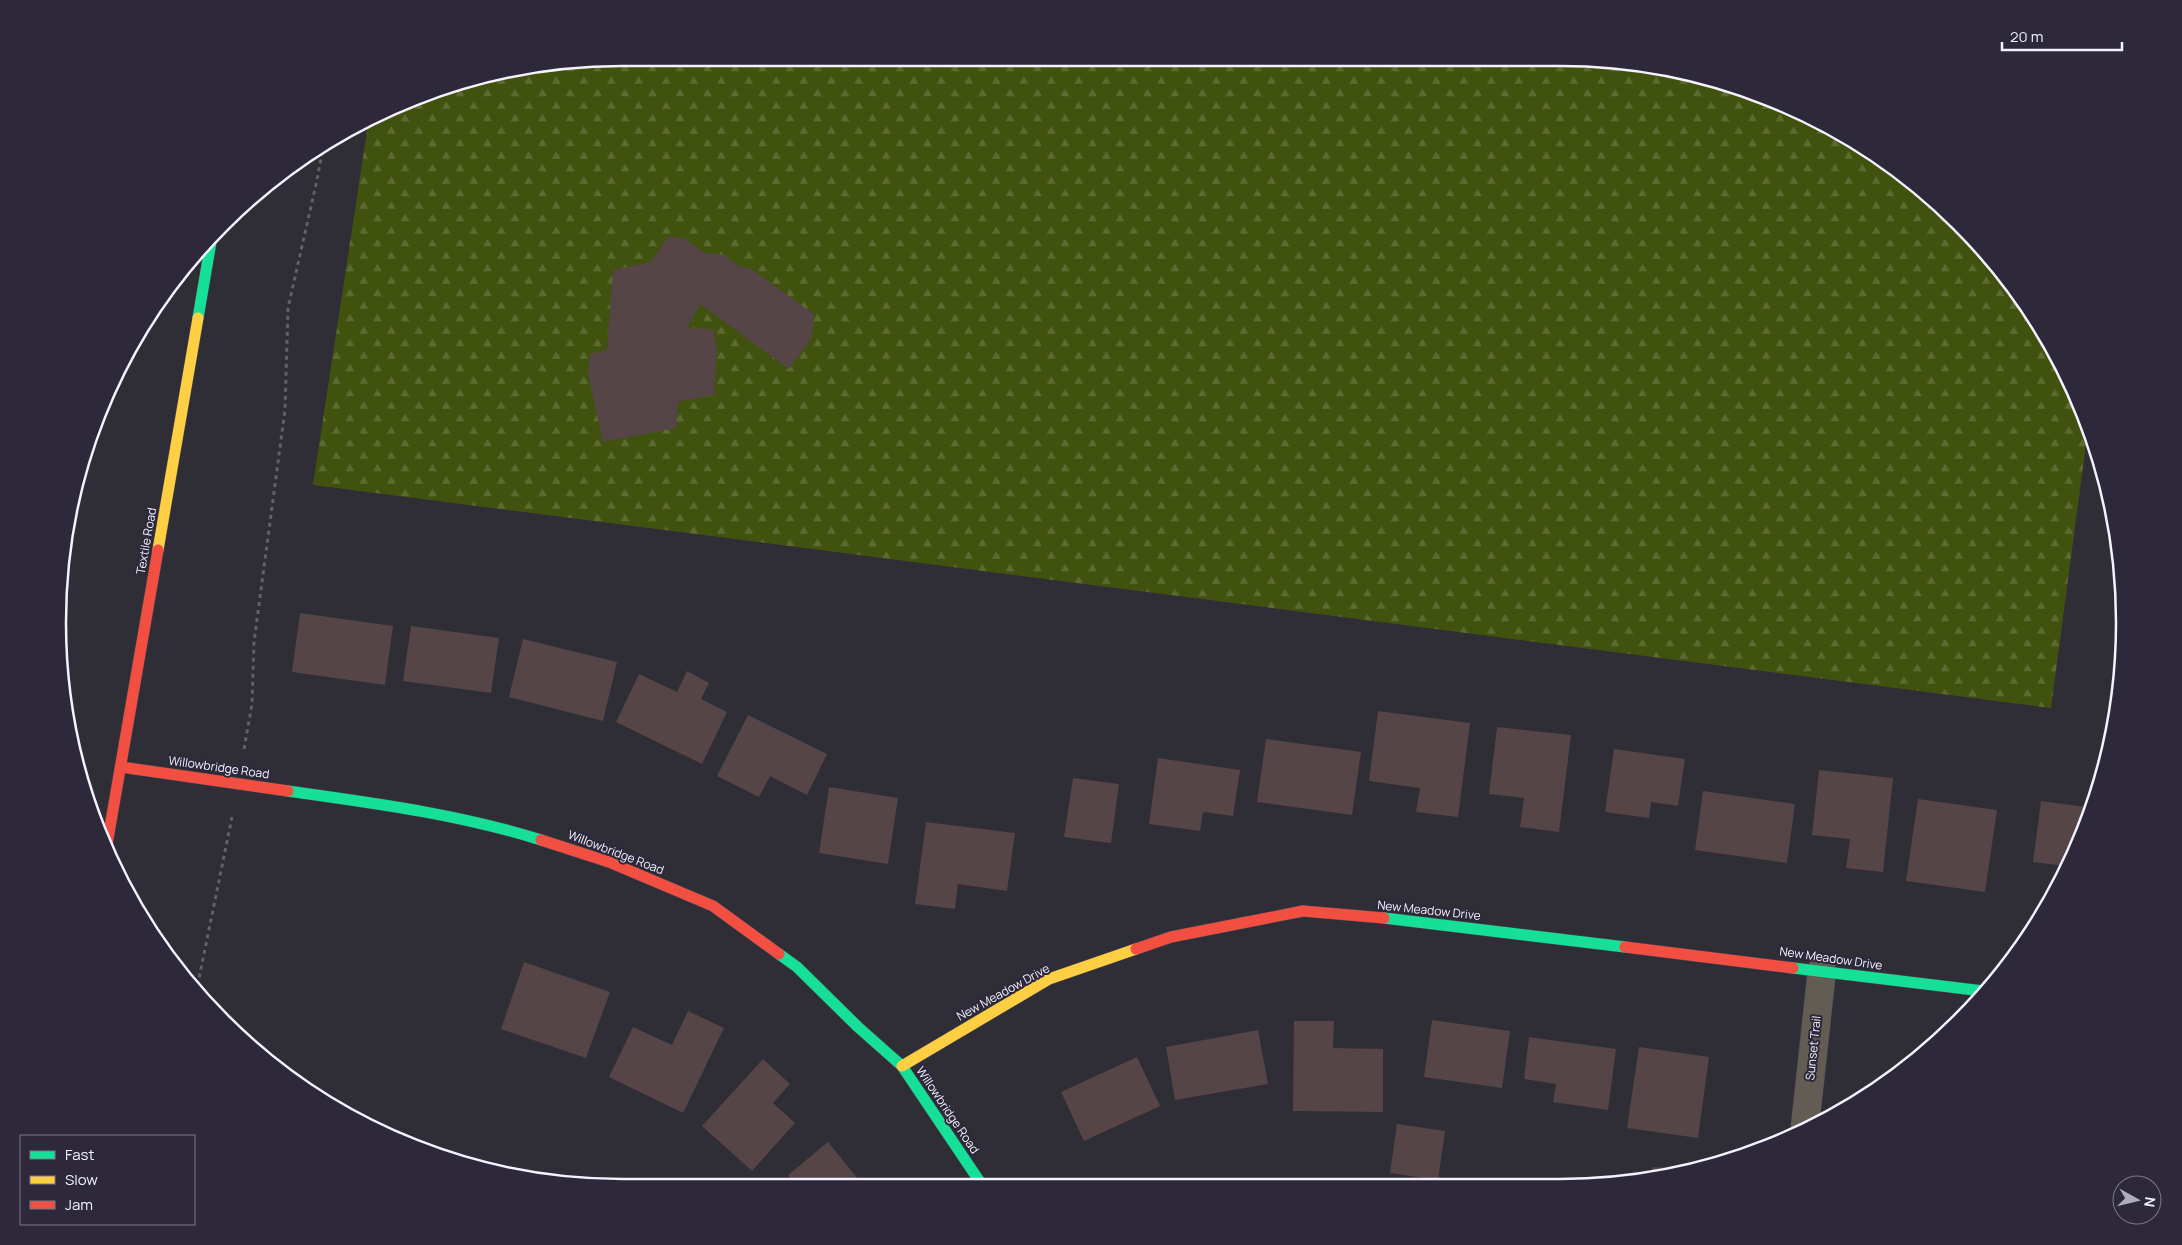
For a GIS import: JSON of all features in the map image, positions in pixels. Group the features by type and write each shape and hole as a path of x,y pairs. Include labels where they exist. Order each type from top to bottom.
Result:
{"street":[{"name":"Textile Road","path":"109,834 210,250"},
{"name":"Willowbridge Road","path":"121,767 397,807 507,829 609,862 713,906 797,967 858,1027 902,1066 978,1179"},
{"name":"New Meadow Drive","path":"902,1066 1049,980 1171,937 1303,911 1398,919 1977,990"},
{"name":"Sunset Trail","path":"1806,1121 1822,970"}],"path":[{"path":"198,982 252,704 254,642 285,410 288,308 317,180 321,155"}],"green space":[{"path":"622,66 1560,66 1632,71 1703,85 1772,109 1838,141 1898,181 1953,229 2001,284 2022,313 2058,376 2086,444 2051,708 313,485 367,129 410,109 479,85 550,71"}],"building":[{"path":"668,237 683,238 705,253 724,255 740,267 750,268 814,314 812,337 789,369 700,304 687,328 713,329 717,350 714,395 678,402 676,428 603,442 588,374 590,354 607,350 613,270 651,262"},
{"path":"300,613 393,626 385,685 292,672"},
{"path":"411,626 499,638 491,693 403,681"},
{"path":"523,639 617,662 603,721 509,697"},
{"path":"687,671 709,683 701,699 727,712 702,764 616,722 639,674 677,692"},
{"path":"1378,711 1470,723 1458,817 1416,812 1420,788 1369,781"},
{"path":"748,715 827,754 807,795 770,776 759,797 717,776"},
{"path":"1497,727 1571,735 1559,832 1520,827 1524,798 1489,794"},
{"path":"1266,739 1361,752 1352,815 1257,802"},
{"path":"1614,749 1685,759 1678,806 1651,802 1649,818 1605,812"},
{"path":"1158,758 1240,770 1233,816 1203,812 1200,831 1149,824"},
{"path":"1819,770 1893,778 1883,872 1846,868 1850,839 1812,835"},
{"path":"1073,778 1119,784 1111,843 1064,837"},
{"path":"829,787 898,798 888,864 819,853"},
{"path":"1703,791 1795,804 1787,863 1695,850"},
{"path":"1918,799 1997,810 1985,892 1906,881"},
{"path":"2041,801 2084,807 2060,865 2033,862"},
{"path":"926,822 1015,833 1007,891 958,884 955,909 915,904"},
{"path":"524,962 610,992 586,1058 501,1029"},
{"path":"688,1011 724,1028 683,1113 609,1077 633,1027 672,1045"},
{"path":"1432,1020 1510,1031 1502,1088 1424,1077"},
{"path":"1294,1021 1334,1021 1333,1048 1383,1049 1383,1112 1293,1111"},
{"path":"1258,1030 1268,1084 1175,1100 1166,1047"},
{"path":"1529,1037 1616,1049 1608,1110 1553,1102 1556,1084 1524,1079"},
{"path":"1639,1047 1709,1057 1698,1138 1627,1128"},
{"path":"1137,1057 1160,1106 1084,1141 1061,1092"},
{"path":"763,1059 790,1084 773,1103 795,1123 752,1171 702,1126"},
{"path":"1397,1124 1445,1131 1438,1179 1390,1173"},
{"path":"828,1142 858,1179 791,1179 788,1175"},
{"path":"1652,1167 1669,1168 1668,1168 1652,1171"}],"traffic: fast":[{"path":"198,318 210,250"},
{"path":"288,791 447,816 541,840"},
{"path":"1384,918 1625,947"},
{"path":"779,954 797,967 858,1027 902,1066 978,1179"},
{"path":"1793,968 1977,990"}],"traffic: slow":[{"path":"158,550 198,318"},
{"path":"902,1066 1049,979 1136,949"}],"traffic: jam":[{"path":"109,834 158,550"},
{"path":"121,767 288,791"},
{"path":"541,840 609,862 713,906 779,954"},
{"path":"1136,949 1171,937 1303,911 1384,918"},
{"path":"1625,947 1793,968"}]}
